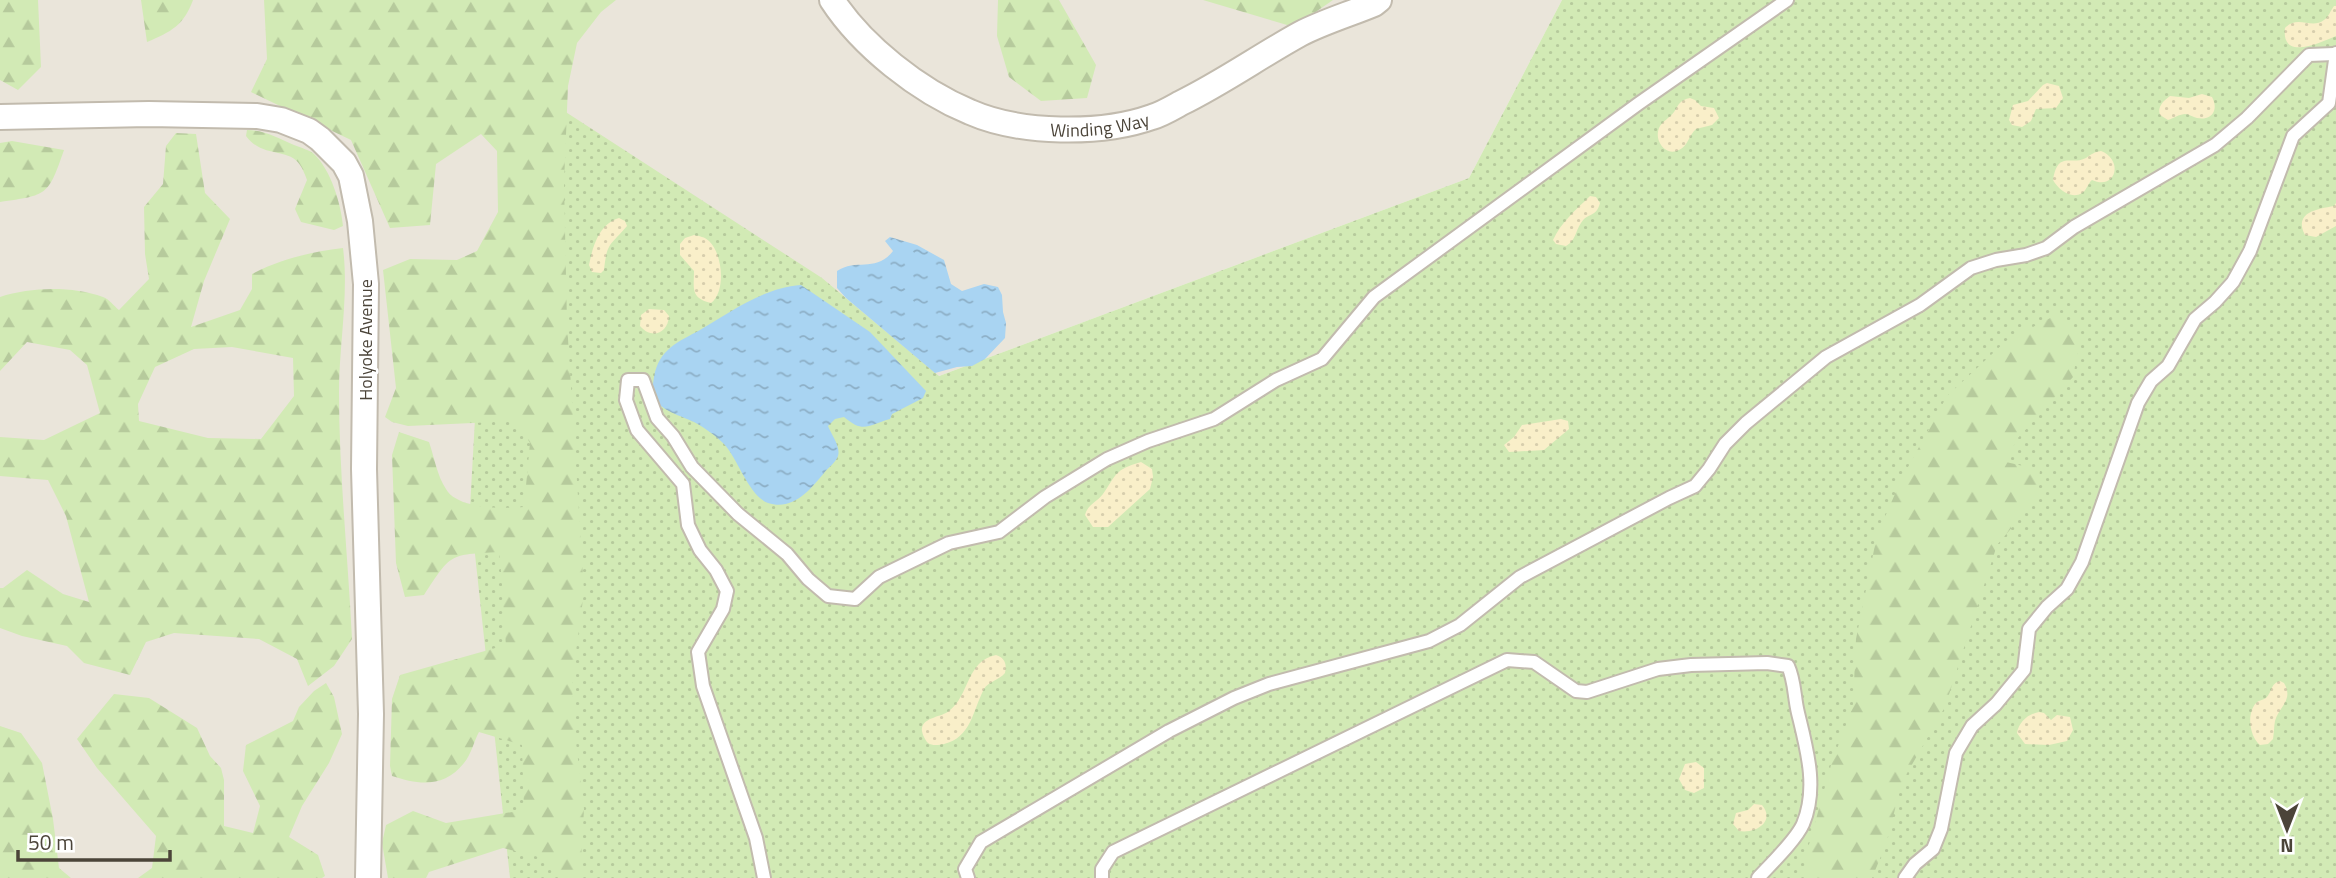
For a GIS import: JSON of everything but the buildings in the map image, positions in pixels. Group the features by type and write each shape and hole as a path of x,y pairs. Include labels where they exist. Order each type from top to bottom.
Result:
{"street":[{"name":"Winding Way","path":"832,0 875,50 933,94 972,113 1005,123 1050,129 1104,128 1152,117 1201,93 1303,33 1379,0"},
{"name":"Holyoke Avenue","path":"0,117 149,114 257,116 281,120 309,131 320,139 344,163 351,176 360,220 366,285 364,469 371,714 369,878"}],"lane":[{"path":"764,878 756,838 703,686 698,652 723,610 727,591 716,570 700,550 688,525 683,484 637,430 626,400 628,380 643,380 657,418 673,436 692,467 738,514 787,554 808,579 828,596 855,598 879,577 949,543 999,532 1045,497 1107,458 1214,419 1276,380 1322,359 1374,297 1627,112 1787,0"},
{"path":"968,878 965,869 981,842 1169,732 1234,698 1269,684 1429,641 1460,625 1520,577 1695,486 1725,444 1746,423 1826,357 1920,304 1971,268 2046,248 2074,227 2216,145 2248,118 2309,55 2335,53 2329,103 2293,136 2249,251 2233,282 2216,303 2195,320 2168,366 2151,381 2138,403 2082,562 2067,589 2047,607 2029,629 2024,670 1996,704 1972,726 1956,753 1941,829 1933,849 1915,864 1905,878"},
{"path":"1102,878 1102,869 1113,852 1507,660 1534,663 1576,691 1587,692 1658,669 1692,664 1767,663 1788,666 1793,676 1796,707 1809,755 1811,795 1802,826 1758,878"}],"shaded area":[{"path":"0,0 1562,0 1469,178 939,376 543,878 0,878"}],"green space":[{"path":"0,0 38,0 41,67 18,90 0,80"},
{"path":"141,0 193,0 176,27 147,42"},
{"path":"264,0 616,0 601,12 577,43 568,86 564,183 567,323 584,592 572,681 574,726 584,809 580,878 562,878 561,870 543,858 503,848 429,872 426,878 388,878 382,843 386,825 413,811 446,823 524,810 522,745 479,732 466,760 456,771 448,777 431,782 392,776 390,766 392,699 400,675 506,645 499,552 470,554 453,559 440,571 424,595 405,597 396,563 392,455 399,432 429,442 440,478 452,496 460,501 481,506 524,507 530,443 517,421 408,426 392,422 385,417 396,388 383,270 410,259 457,260 477,251 498,212 497,151 481,134 436,164 430,225 390,228 351,140 251,92 267,59"},
{"path":"998,0 1059,0 1096,65 1087,98 1041,101 1009,77 997,36"},
{"path":"1203,0 1333,0 1294,27"},
{"path":"1562,0 2336,0 2336,878 510,878 470,508 483,276 558,107 822,278 939,376 1469,178"},
{"path":"247,130 260,131 314,154 334,188 343,226 334,230 301,222 295,209 307,180 301,167 289,156 260,148 246,136"},
{"path":"176,133 196,134 205,193 230,219 204,281 191,327 240,310 252,289 252,274 296,257 343,248 345,284 339,374 339,423 352,639 334,666 308,686 297,659 259,639 174,633 146,642 130,675 84,663 67,646 0,628 0,588 27,570 63,594 89,602 66,516 48,480 0,476 0,437 44,440 100,413 87,365 70,350 27,342 0,371 0,297 38,290 78,291 105,298 119,310 149,279 145,254 144,207 163,184 166,146","holes":["232,347 293,358 294,396 261,439 208,438 139,421 138,404 155,367 194,349"]},
{"path":"12,141 64,150 54,177 44,191 37,195 0,202 0,143"},
{"path":"2056,315 2081,334 2073,377 2017,439 2006,462 2040,470 2037,498 1997,545 1945,707 1902,782 1886,844 1872,878 1808,878 1805,859 1831,765 1853,706 1856,639 1877,535 1902,478 1947,396 2006,341"},
{"path":"326,683 334,697 342,734 329,763 302,806 289,837 318,855 325,876 138,878 152,868 156,836 97,768 77,739 114,694 149,698 197,728 210,756 221,768 224,780 224,826 253,833 260,806 243,771 246,745 293,721 299,707"},
{"path":"0,726 21,733 42,763 59,868 71,878 0,878"}],"sand":[{"path":"2334,6 2336,36 2303,47 2289,44 2285,38 2285,28 2295,22 2319,23"},
{"path":"2047,83 2059,86 2063,98 2056,108 2036,109 2031,121 2022,127 2012,125 2009,120 2013,105 2028,101"},
{"path":"2202,94 2212,97 2215,106 2213,114 2207,118 2183,114 2168,120 2160,115 2161,104 2170,96 2189,98"},
{"path":"1690,98 1701,106 1714,108 1719,118 1712,125 1696,129 1682,148 1669,151 1659,142 1659,128 1680,103"},
{"path":"2101,151 2108,155 2115,167 2114,173 2107,181 2092,180 2084,192 2074,195 2061,190 2053,180 2058,165 2062,162 2080,160"},
{"path":"1590,196 1596,197 1600,203 1596,211 1579,226 1569,244 1556,244 1553,240 1561,227"},
{"path":"2336,203 2336,226 2316,237 2305,235 2302,221 2305,217 2315,210 2334,206"},
{"path":"619,218 625,221 627,226 608,249 604,270 601,273 592,272 589,265 598,237 606,225"},
{"path":"694,235 709,241 720,263 721,282 716,298 711,303 696,295 694,271 680,255 680,244 685,238"},
{"path":"649,309 664,310 669,316 666,327 659,333 649,333 640,326 641,315"},
{"path":"1561,419 1568,421 1569,429 1544,450 1509,452 1504,445 1522,425"},
{"path":"1141,462 1152,469 1150,489 1108,527 1093,527 1085,515 1088,508 1103,494 1117,474"},
{"path":"996,655 1005,662 1005,673 984,689 966,729 953,741 938,745 928,743 922,732 923,724 949,711 961,696 973,671 986,658"},
{"path":"2280,681 2287,689 2287,699 2275,721 2273,739 2268,744 2260,745 2252,731 2251,713 2256,703 2266,698"},
{"path":"2039,712 2051,720 2057,715 2070,717 2073,730 2067,741 2049,745 2025,744 2017,733 2018,729 2025,719"},
{"path":"1696,762 1704,768 1704,788 1694,793 1685,790 1679,779 1685,764"},
{"path":"1754,804 1762,805 1766,811 1765,821 1757,829 1739,831 1733,824 1736,813 1748,810"}],"water":[{"path":"890,237 917,245 944,260 951,284 962,291 984,284 998,287 1002,295 1006,323 1005,338 985,359 972,366 935,373 837,288 837,271 852,265 873,264 887,258 893,251 885,241"},
{"path":"801,285 870,332 926,391 923,398 892,414 890,419 866,427 844,417 835,419 828,426 838,449 836,460 800,497 793,502 777,505 768,503 755,493 729,451 717,438 698,424 661,406 654,397 653,382 660,360 677,343 761,296"}]}
